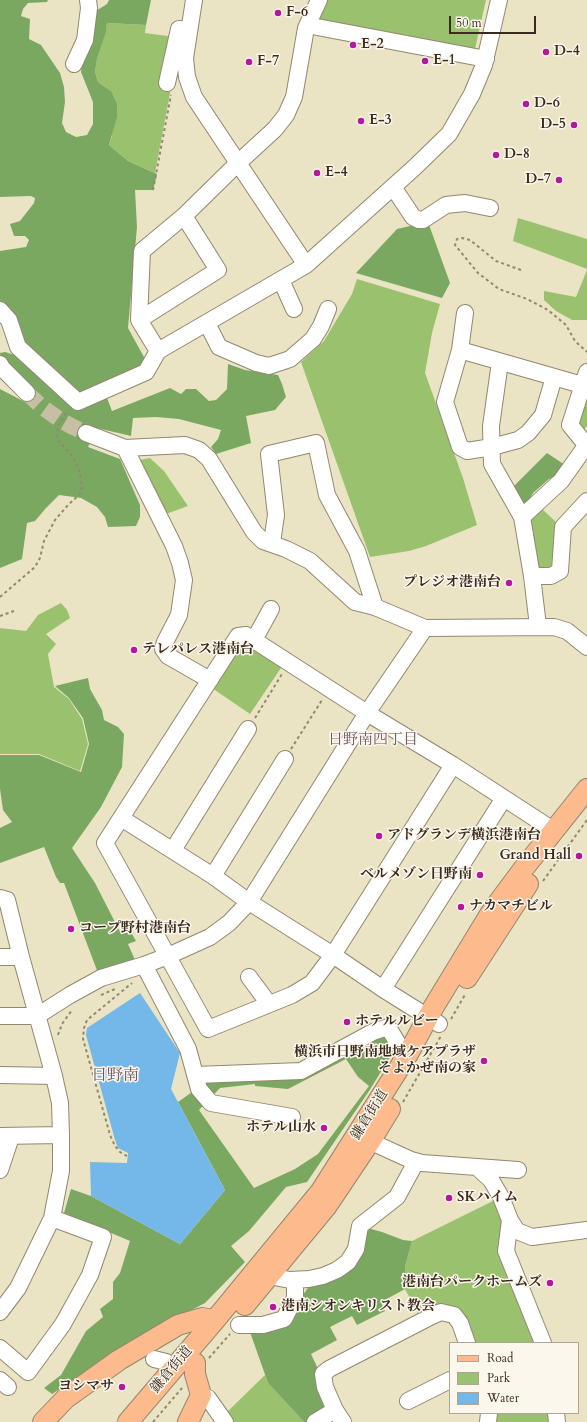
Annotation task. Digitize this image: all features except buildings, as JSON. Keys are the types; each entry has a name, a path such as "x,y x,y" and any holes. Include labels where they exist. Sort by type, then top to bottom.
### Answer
{"main road":[{"name":"鎌倉街道","path":"128,1422 215,1320 321,1191 365,1137 410,1077 434,1021 492,911 553,830 587,789"},
{"name":"鎌倉街道","path":"145,1422 326,1207 365,1137 408,1054 434,1021 532,878 587,809"},
{"path":"43,1422 66,1398 119,1360 178,1325 202,1318 215,1320"},
{"path":"188,1422 201,1395 195,1374 195,1363"}],"street":[{"path":"74,64 85,40 89,8 88,0"},
{"path":"194,0 185,58 187,77 194,97 306,265"},
{"path":"158,350 139,320 142,251 184,216 275,129 286,115 294,97 306,28 319,0"},
{"path":"0,310 9,320 18,347 78,402 146,372 158,350 306,265 392,188 449,134 472,94 486,59 499,0"},
{"path":"317,27 486,59"},
{"path":"167,84 179,29 189,31"},
{"path":"392,188 414,217 418,220 424,220 446,206 455,204 472,204 490,208"},
{"path":"139,320 218,270 184,216"},
{"path":"280,280 294,309"},
{"path":"207,323 219,347 256,363 269,366 290,359 313,339 328,309"},
{"path":"464,313 460,350 445,402 460,447 467,451 492,447 518,440 528,433 543,415 554,377"},
{"path":"460,350 554,377 585,379 570,426 587,446 561,481 522,517"},
{"path":"500,362 492,426 492,464 522,517 532,576 538,626"},
{"path":"1,368 27,393"},
{"path":"86,433 125,448 185,445 199,450 209,459 254,532 263,540 310,561 355,602 375,607 425,628 554,626 567,631 587,647"},
{"path":"272,543 276,515 269,454 316,444 328,495 357,551 375,607"},
{"path":"125,448 174,546 184,580 179,615 163,649 168,656 210,680"},
{"path":"532,576 551,576 560,571 563,527 587,501"},
{"path":"254,640 271,610"},
{"path":"0,1016 37,1016 70,995 101,978 147,971 168,956 210,937 230,923 249,902 367,713 425,628"},
{"path":"453,765 333,955 312,983 292,995 208,1029 105,843 238,636 246,635 367,713 453,765 553,830"},
{"path":"173,850 248,729"},
{"path":"213,876 285,759"},
{"path":"382,989 504,798"},
{"path":"121,818 173,850 249,902 333,955 382,989 434,1021"},
{"path":"0,898 7,900 54,1076 60,1103 61,1136 61,1171 52,1218 18,1288 0,1312"},
{"path":"0,957 21,957"},
{"path":"147,971 188,1049 199,1089 211,1102 292,1117"},
{"path":"249,977 269,1004"},
{"path":"196,1075 301,1071 372,1032 388,1027 400,1047 408,1054"},
{"path":"0,1075 54,1076"},
{"path":"0,1170 5,1136 61,1136"},
{"path":"365,1137 416,1162 518,1170"},
{"path":"269,1276 295,1280 309,1279 323,1276 337,1270 348,1262 356,1249 360,1226 397,1197 416,1162"},
{"path":"478,1168 491,1180 501,1197 510,1220 517,1230 532,1237 587,1230"},
{"path":"0,1348 28,1372 63,1324 90,1276 103,1237 52,1218"},
{"path":"510,1220 506,1251 543,1342"},
{"path":"239,1325 263,1325 284,1319 295,1298 295,1280"},
{"path":"315,1422 339,1416 325,1387 323,1374 329,1369 441,1312 454,1315 460,1323 467,1342"},
{"path":"154,1359 166,1362 174,1368"},
{"path":"408,1401 449,1380"},
{"path":"208,1398 225,1422"}],"path":[{"path":"153,190 172,89 190,85"},
{"path":"520,270 496,261 470,240 462,238 457,239 455,245 478,273 499,289 527,299 548,310 566,325 575,341 587,352"},
{"path":"0,597 35,567 40,558 44,541 55,520 80,494 82,487 79,469 72,456 58,440 57,434 58,426 67,411 78,402"},
{"path":"0,616 14,611"},
{"path":"248,729 289,663"},
{"path":"285,759 329,689"},
{"path":"126,1156 115,1146 110,1135 83,1039 84,1028 87,1020 147,971"},
{"path":"99,996 119,988"},
{"path":"57,1040 62,1024 74,1009"}],"green space":[{"path":"0,0 48,0 47,2 28,3 23,9 21,16 30,19 29,39 41,45 60,73 64,87 65,102 62,123 66,132 76,137 87,135 93,124 93,102 81,72 83,51 91,14 107,4 109,0 151,0 146,25 107,23 95,72 98,82 111,91 117,104 117,117 109,145 128,161 157,174 153,190 135,190 137,227 128,328 145,359 139,367 102,385 112,411 170,388 181,394 186,389 196,389 209,401 216,400 227,389 228,364 245,370 278,375 286,397 275,410 246,416 251,443 216,454 211,447 218,439 221,430 179,419 156,417 133,418 131,436 97,428 88,447 120,459 140,505 140,517 136,526 108,527 105,517 97,507 81,498 59,495 35,521 27,523 22,559 0,568 0,389 25,402 31,389 7,365 0,354 5,352 18,356 0,305 0,251 26,247 29,240 25,236 14,236 10,224 20,221 34,203 35,198 31,196 0,197"},
{"path":"323,0 486,0 475,49 314,20"},
{"path":"107,23 146,25 145,33 175,37 171,88 155,173 128,161 109,145 112,136 111,91 98,82 95,72"},
{"path":"518,218 587,239 587,269 513,241"},
{"path":"428,222 450,283 442,298 356,273 397,229"},
{"path":"587,270 587,320 572,320 556,311 544,300 544,291 576,297"},
{"path":"357,279 440,304 432,333 425,373 463,478 477,525 426,546 409,551 370,557 301,362 324,341 352,294"},
{"path":"587,384 587,426 582,432 576,425"},
{"path":"547,453 565,465 557,476 549,479 533,493 527,503 522,504 513,487"},
{"path":"150,458 164,471 188,506 166,514 139,460"},
{"path":"541,508 556,522 554,561 550,568 537,572 528,522"},
{"path":"61,603 67,610 70,618 46,634 56,644 48,654 54,687 69,699 82,719 88,744 80,771 39,754 0,754 0,628 26,631 38,615"},
{"path":"243,642 283,665 250,714 212,688"},
{"path":"88,678 90,689 102,710 104,720 118,727 124,734 122,767 101,807 72,848 95,883 119,930 129,929 136,941 128,944 135,960 98,973 64,883 60,883 56,877 44,847 0,863 0,828 12,822 3,810 0,789 0,755 39,755 81,772 89,744 83,718 69,698 55,686"},
{"path":"388,1033 395,1049 369,1091 307,1182 286,1187 249,1231 231,1246 245,1262 205,1303 143,1335 52,1394 44,1388 61,1375 86,1331 103,1317 100,1309 113,1299 113,1282 120,1273 130,1241 64,1213 71,1189 91,1196 180,1244 225,1190 178,1102 209,1080 298,1076","holes":["346,1059 358,1077 369,1086 318,1154 295,1169 254,1188 199,1110 220,1088 255,1084 255,1086 288,1089"]},
{"path":"501,1197 506,1251 543,1342 467,1342 454,1315 422,1321 405,1289 405,1267 412,1241"},
{"path":"360,1226 403,1240 412,1241 405,1267 405,1289 381,1302 385,1311 357,1325 352,1316 330,1327 337,1340 311,1354 335,1410 315,1422 304,1422 268,1383 250,1332 295,1306 310,1285 337,1270"},
{"path":"265,1375 268,1383 304,1422 225,1422 222,1417"},
{"path":"489,1414 556,1414 557,1422 488,1422"}],"water":[{"path":"140,993 180,1053 171,1089 225,1190 180,1244 91,1196 90,1162 127,1163 128,1153 118,1148 115,1140 86,1035 87,1028"}],"tunnel":[{"path":"27,393 42,407 59,419 86,433"}],"place":[{"name":"F-6","path":"278,13"},
{"name":"E-2","path":"353,45"},
{"name":"D-4","path":"546,52"},
{"name":"E-1","path":"425,61"},
{"name":"F-7","path":"249,62"},
{"name":"D-6","path":"526,104"},
{"name":"E-3","path":"361,121"},
{"name":"D-5","path":"574,125"},
{"name":"D-8","path":"496,155"},
{"name":"E-4","path":"317,173"},
{"name":"D-7","path":"559,180"},
{"name":"プレジオ港南台","path":"509,583"},
{"name":"テレパレス港南台","path":"134,650"},
{"name":"アドグランデ横浜港南台","path":"379,836"},
{"name":"Grand Hall","path":"579,856"},
{"name":"ベルメゾン日野南","path":"480,875"},
{"name":"ナカマチビル","path":"461,907"},
{"name":"コープ野村港南台","path":"71,929"},
{"name":"ホテルルビー","path":"347,1022"},
{"name":"横浜市日野南地域ケアプラザ そよかぜ南の家","path":"484,1061"},
{"name":"ホテル山水","path":"324,1128"},
{"name":"SKハイム","path":"449,1198"},
{"name":"港南台パークホームズ","path":"550,1283"},
{"name":"港南シオンキリスト教会","path":"273,1307"},
{"name":"ヨシマサ","path":"122,1387"}],"district":[{"name":"日野南四丁目","path":"373,741"},
{"name":"日野南","path":"115,1076"}]}
